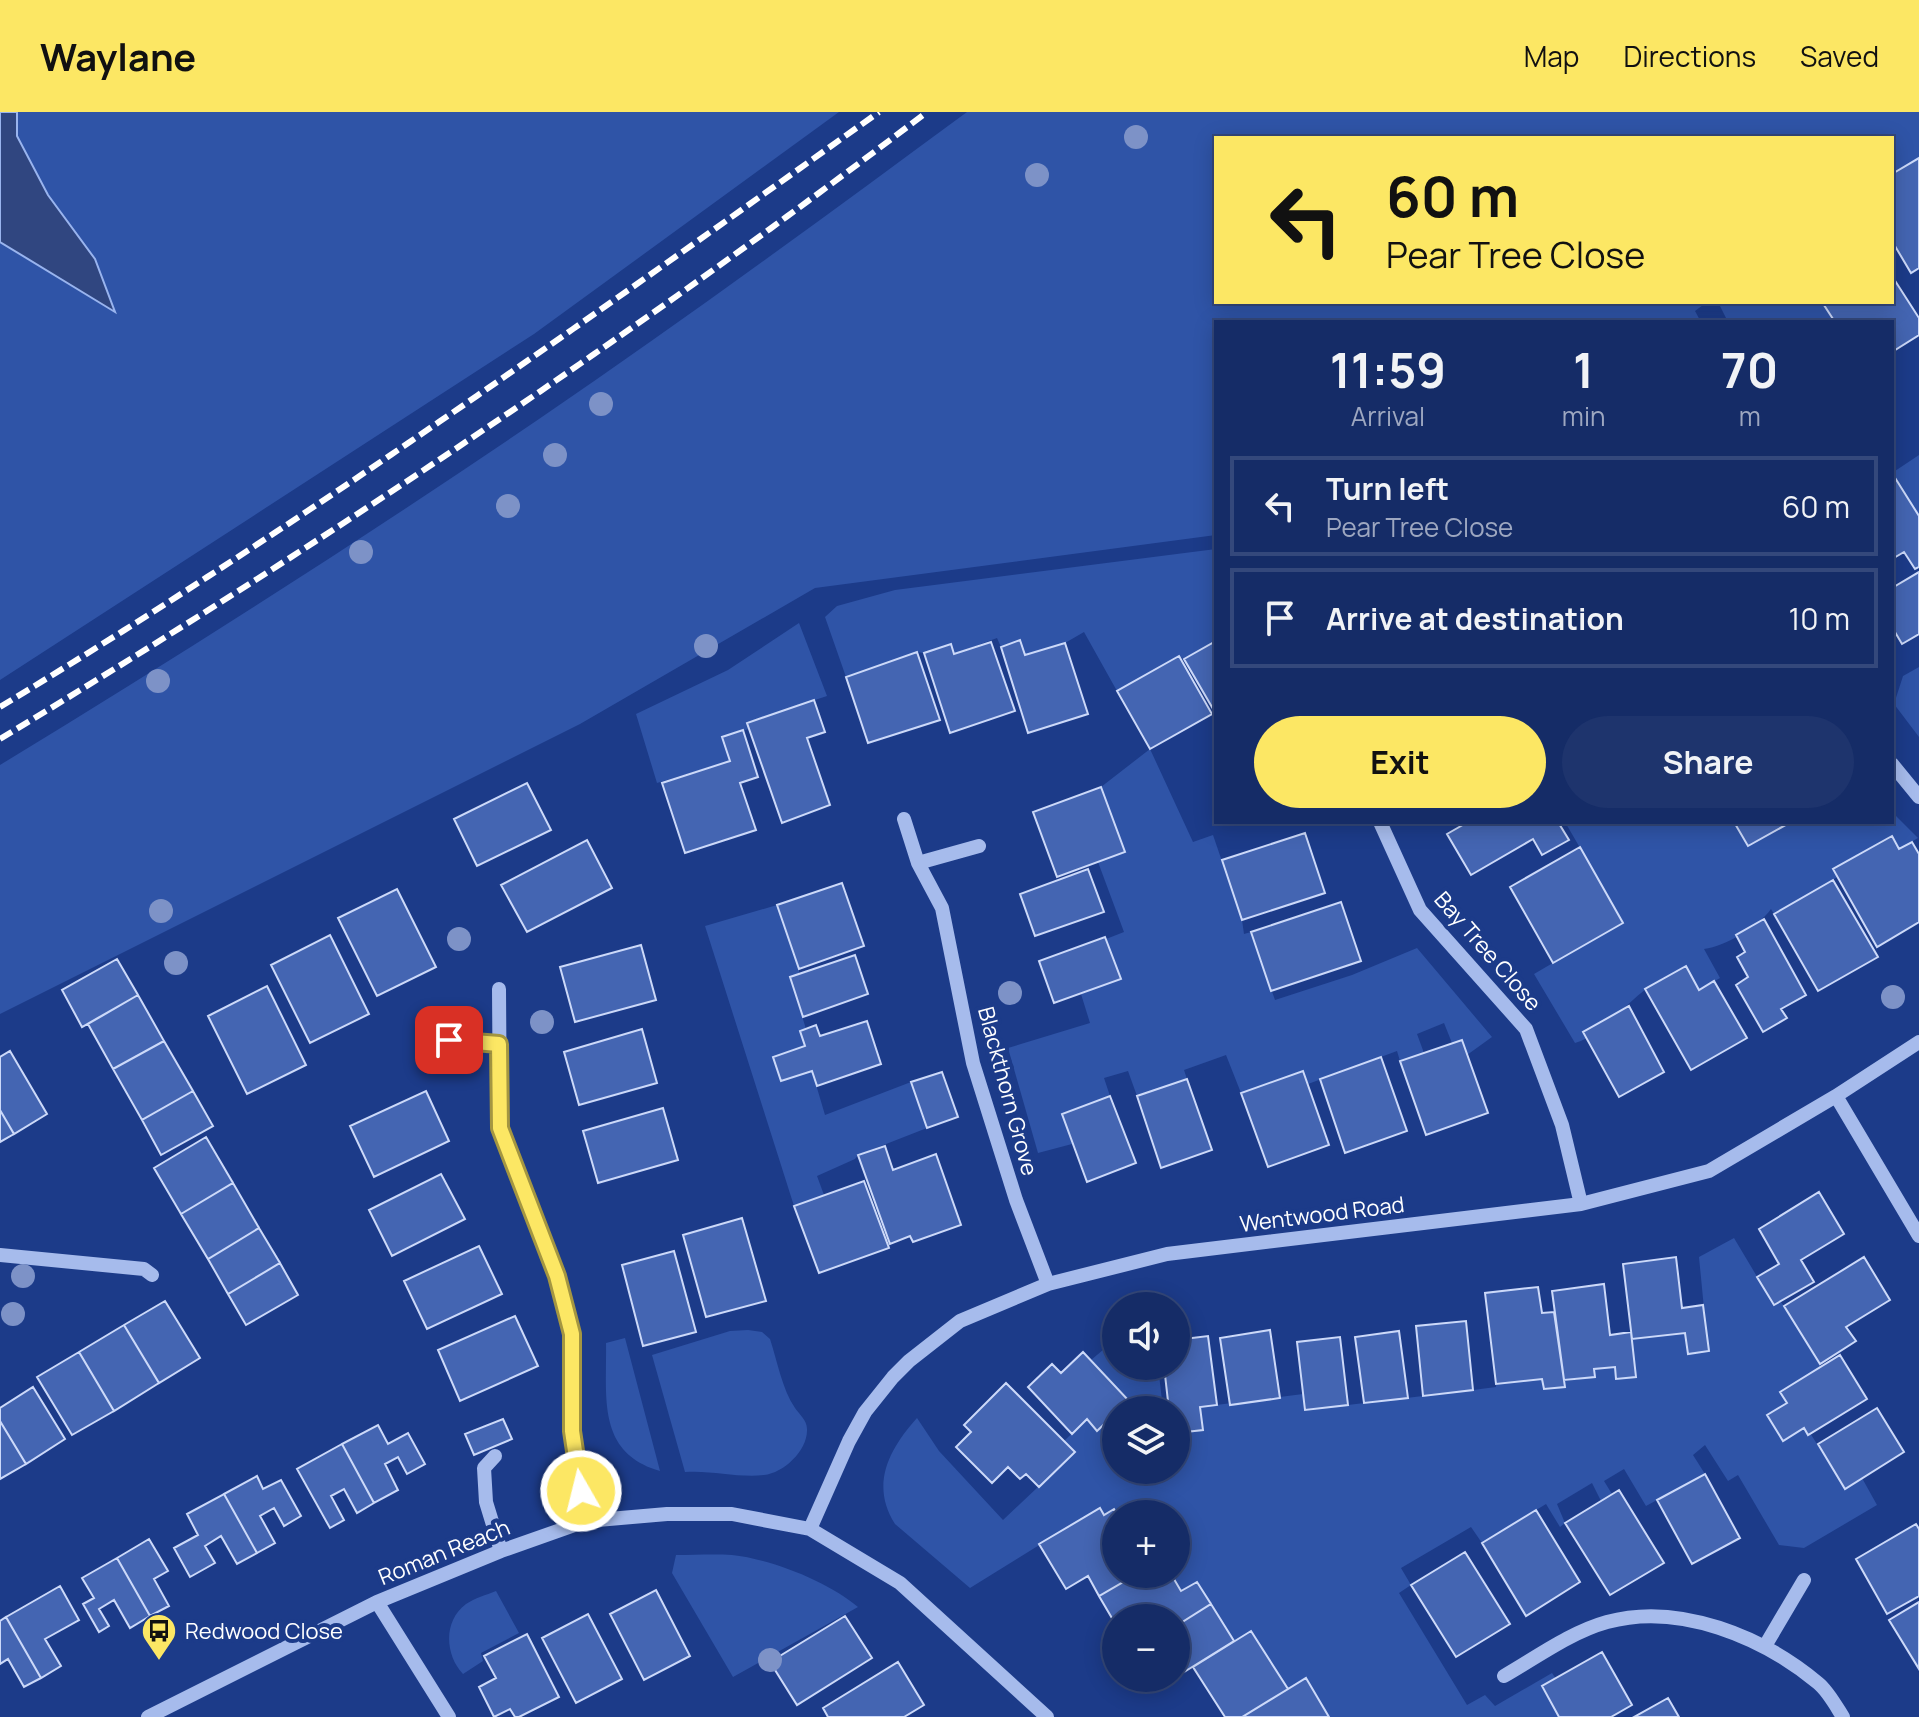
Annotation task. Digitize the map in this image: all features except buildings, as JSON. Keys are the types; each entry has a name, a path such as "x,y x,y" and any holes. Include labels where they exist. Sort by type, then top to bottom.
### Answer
{"street":[{"path":"1894,766 1919,797"},
{"name":"Blackthorn Grove","path":"904,819 918,863 942,908 973,1063 1016,1200 1048,1284"},
{"name":"Bay Tree Close","path":"1381,824 1420,910 1526,1029 1562,1125 1581,1204"},
{"path":"918,863 979,846"},
{"path":"499,989 500,1128 557,1276 572,1334 572,1431 586,1521"},
{"path":"430,1039 499,1044"},
{"name":"Wentwood Road","path":"810,1529 865,1412 893,1377 960,1321 1048,1284 1167,1254 1581,1204 1709,1171 1836,1096 1919,1042"},
{"path":"1836,1096 1919,1236"},
{"path":"0,1255 148,1272"},
{"path":"495,1456 484,1468 486,1502 501,1551"},
{"name":"Roman Reach","path":"148,1717 377,1602 501,1551 586,1521 667,1514 732,1514 810,1529 900,1583 1047,1717"},
{"path":"1765,1646 1804,1580"},
{"path":"377,1602 449,1717"},
{"path":"1504,1676 1590,1627 1636,1618 1699,1620 1765,1646 1820,1684 1843,1717"}],"shaded area":[{"path":"0,112 839,112 534,334 0,680"},
{"path":"0,112 17,112 17,136 48,195 95,259 115,312 0,242"},
{"path":"967,112 1919,112 1919,158 1894,173 1894,136 1214,136 1214,304 1704,304 1695,311 1700,320 1214,320 1214,535 815,588 580,724 0,1014 0,765 272,595 473,464 808,229"},
{"path":"1719,304 1823,304 1834,320 1727,320"},
{"path":"1919,455 1919,516 1894,476 1894,472"},
{"path":"1214,549 1214,642 1184,659 1179,656 1117,691 1084,632 1065,643 1025,655 1020,640 1001,647 997,638 954,654 951,644 924,653 917,652 846,677 825,617 837,606 895,590"},
{"path":"799,623 827,696 748,722 749,729 722,737 730,761 657,783 636,714 728,670"},
{"path":"1919,667 1919,737 1894,704 1903,676"},
{"path":"1150,749 1193,842 1213,835 1244,934 1251,932 1275,1000 1352,975 1417,948 1492,1037 1467,1055 1462,1040 1452,1043 1444,1023 1417,1034 1424,1053 1400,1061 1397,1051 1308,1084 1303,1072 1241,1093 1226,1055 1184,1070 1187,1079 1137,1096 1128,1071 1104,1078 1110,1096 1062,1114 1072,1144 1038,1153 1008,1048 1090,1023 1081,994 1120,979 1106,939 1124,932 1098,862 1125,852 1101,787"},
{"path":"1894,814 1918,838 1899,849 1892,836 1834,869 1837,877 1833,880 1774,914 1771,909 1750,929 1731,940 1704,949 1720,978 1699,990 1685,966 1650,986 1604,1027 1575,1043 1534,974 1623,922 1566,824 1735,824 1748,846 1787,824 1894,824"},
{"path":"777,905 799,969 799,973 790,977 806,1029 800,1031 805,1046 773,1057 781,1081 812,1071 825,1115 911,1082 927,1128 858,1155 817,1176 824,1195 794,1206 705,926"},
{"path":"1734,1238 1774,1305 1780,1301 1784,1306 1821,1367 1781,1391 1787,1403 1768,1415 1804,1428 1845,1488 1862,1478 1877,1505 1804,1548 1779,1545 1738,1475 1728,1481 1705,1445 1693,1455 1705,1474 1646,1506 1624,1469 1604,1481 1612,1494 1601,1501 1592,1483 1557,1504 1565,1523 1560,1527 1546,1504 1482,1543 1471,1527 1401,1568 1411,1585 1399,1593 1467,1705 1485,1695 1495,1706 1552,1673 1556,1679 1542,1687 1559,1717 1329,1717 1306,1679 1288,1689 1251,1631 1234,1641 1197,1582 1190,1586 1190,1500 1102,1500 1102,1512 1099,1508 970,1588 895,1524 888,1510 884,1495 886,1468 898,1442 917,1418 939,1451 1003,1520 1075,1452 1063,1442 1087,1419 1097,1430 1102,1426 1102,1484 1190,1484 1190,1431 1203,1429 1200,1407 1303,1394 1306,1410 1542,1379 1544,1389 1564,1387 1564,1381 1594,1377 1594,1369 1615,1367 1616,1379 1636,1377 1632,1339 1685,1333 1688,1354 1708,1350 1699,1257"},
{"path":"730,1331 762,1332 770,1339 790,1400 807,1426 804,1445 787,1465 764,1475 685,1472 652,1355"},
{"path":"625,1338 660,1471 639,1463 625,1451 615,1437 609,1420 606,1343"},
{"path":"1102,1351 1102,1372 1091,1360"},
{"path":"1110,1380 1160,1380 1161,1396 1124,1396"},
{"path":"676,1555 732,1555 764,1561 816,1581 858,1607 733,1677 672,1573"},
{"path":"496,1591 519,1633 481,1653 483,1661 463,1674 450,1648 453,1619 466,1604"}],"railway":[{"path":"0,707 225,566 445,418 879,112"},
{"path":"0,739 238,591 472,438 702,278 927,112"}],"place":[{"name":"Redwood Close","path":"159,1662"}],"route":[{"path":"449,1040 499,1044 500,1128 557,1276 572,1334 572,1431 581,1491"}]}
